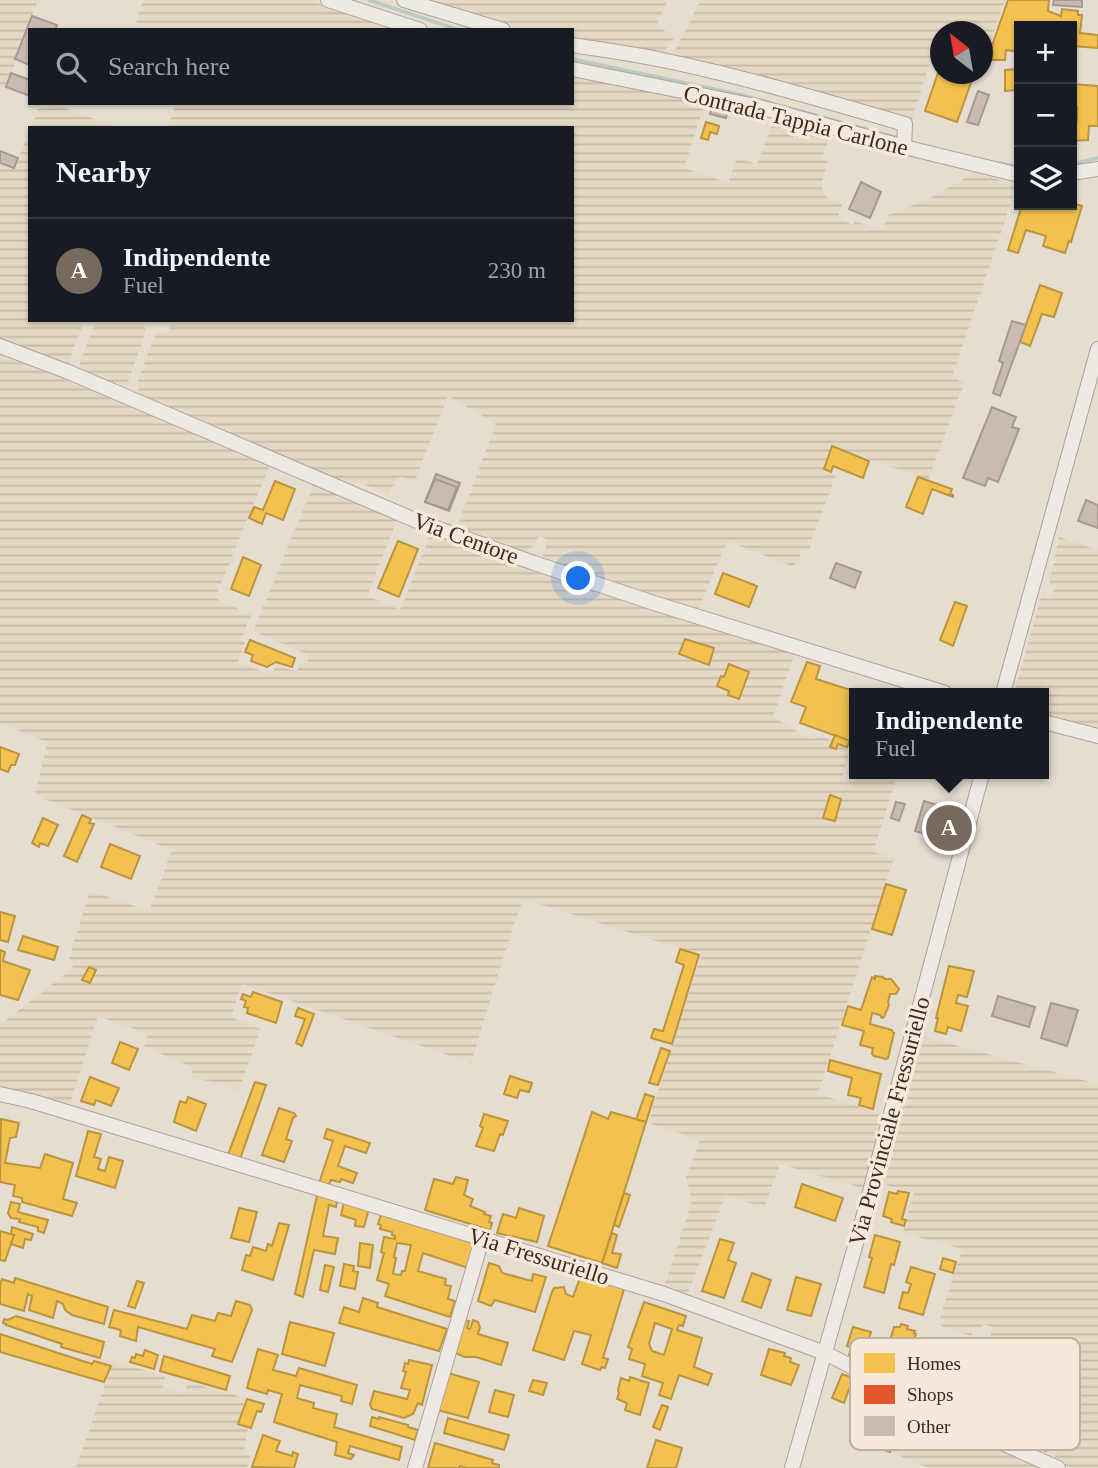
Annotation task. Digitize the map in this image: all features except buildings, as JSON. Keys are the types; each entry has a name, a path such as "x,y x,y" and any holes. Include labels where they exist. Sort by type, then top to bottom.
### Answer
{"street":[{"path":"328,0 414,28"},
{"path":"404,0 496,28"},
{"path":"574,45 666,60 796,92 905,124 904,147"},
{"name":"Contrada Tappia Carlone","path":"574,69 756,106 1014,174"},
{"path":"1077,172 1098,169"},
{"name":"Via Centore","path":"0,346 71,373 417,521 644,600 929,688"},
{"path":"1004,688 1095,373 1098,349"},
{"path":"1049,723 1098,736"},
{"name":"Via Provinciale Fressuriello","path":"792,1468 981,779"},
{"name":"Via Fressuriello","path":"1,1098 31,1101 664,1294 825,1353 850,1366"},
{"path":"415,1468 482,1239"},
{"name":"Via Fressuriello","path":"1018,1450 1058,1468"}],"shaded area":[{"path":"0,0 38,0 6,87 0,85"},
{"path":"143,0 309,0 399,28 147,28 136,23"},
{"path":"424,0 668,0 656,26 675,37 662,54 574,40 574,28 515,28"},
{"path":"701,0 1005,0 993,35 993,21 930,21 930,63 912,119 674,57 673,54"},
{"path":"574,74 706,100 684,168 728,183 737,158 757,164 775,117 831,134 822,157 828,162 821,184 826,197 842,204 838,218 853,225 855,221 882,230 888,215 924,201 974,173 1014,184 1014,194 952,377 964,383 928,480 832,446 824,469 836,475 809,550 803,548 797,563 792,566 727,541 698,610 579,570 582,562 573,559 569,568 542,558 548,540 539,536 528,553 456,529 496,424 448,396 415,480 400,477 388,494 355,481 352,488 139,395 138,380 157,330 168,333 171,322 574,322 574,126 168,126 175,105 574,105"},
{"path":"57,105 113,126 32,126 38,109"},
{"path":"28,135 28,322 83,322 69,362 65,365 0,338 0,163 15,168"},
{"path":"95,322 139,322 144,325 146,331 126,388 84,372 80,363"},
{"path":"0,354 270,465 215,598 251,615 241,640 245,643 238,662 272,675 276,666 297,671 300,662 307,663 309,655 253,631 314,484 397,520 367,596 400,610 431,533 795,653 773,717 808,738 822,737 831,740 829,746 836,750 839,746 849,749 842,779 896,779 873,852 894,858 818,1094 883,1114 865,1189 780,1164 764,1208 726,1195 687,1296 664,1287 692,1201 686,1177 700,1140 648,1123 701,955 523,899 471,1063 242,984 231,1017 261,1029 239,1089 192,1077 192,1067 144,1047 148,1034 98,1016 69,1107 0,1088 0,1025 73,968 69,958 90,891 149,911 172,850 35,795 47,742 0,723"},
{"path":"1059,537 1098,550 1098,733 1049,720 1049,688 1015,688 1041,597 1050,599 1055,588 1049,585"},
{"path":"925,1037 1098,1084 1098,1468 1070,1468 1054,1460 1057,1450 1080,1450 1080,1338 990,1338 993,1327 983,1324 981,1329 974,1327 971,1336 941,1326 942,1322 939,1321 962,1249 903,1233 914,1192 878,1183 920,1040"},
{"path":"113,1361 165,1376 163,1388 184,1394 188,1382 245,1398 238,1425 248,1428 244,1452 251,1455 247,1468 76,1468"},
{"path":"1008,1450 1046,1468 929,1468 890,1452"}],"waterway":[{"path":"369,0 453,28"},
{"path":"574,59 742,95 902,139"},
{"path":"1077,163 1098,158"},
{"path":"1001,163 1014,166"}],"place":[{"name":"Indipendente","path":"949,828"}]}
